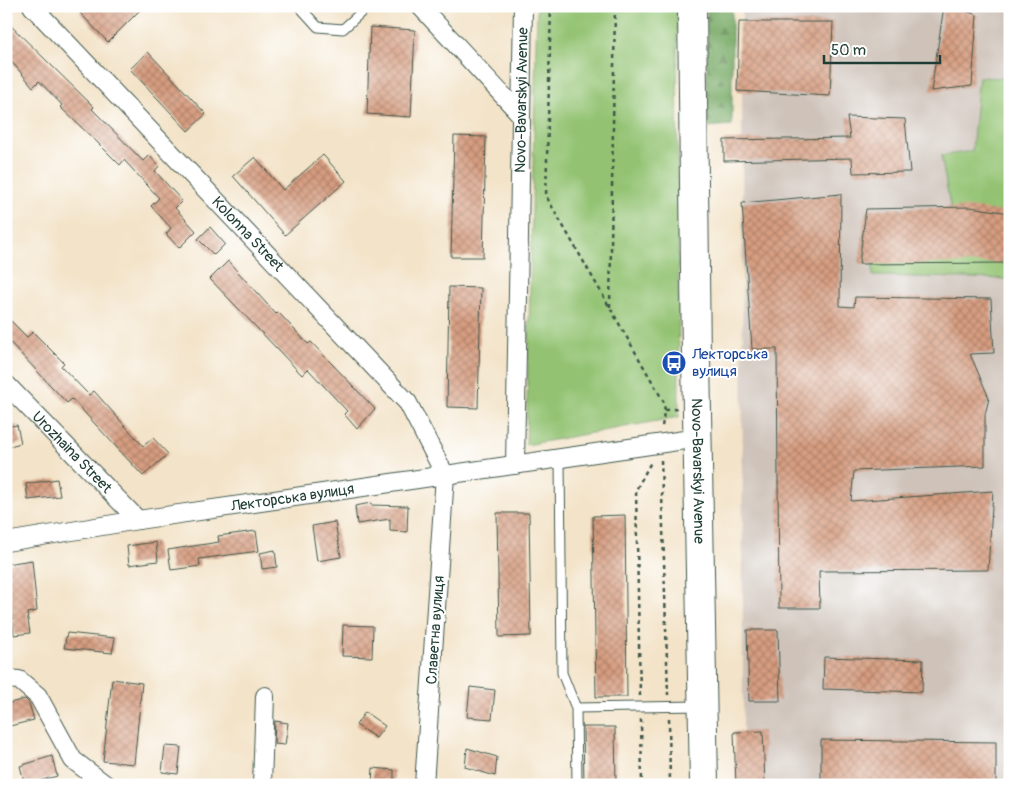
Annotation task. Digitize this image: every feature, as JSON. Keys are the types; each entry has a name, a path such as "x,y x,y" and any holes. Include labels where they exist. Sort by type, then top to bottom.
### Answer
{"main road":[{"name":"Novo-Bavarskyi Avenue","path":"692,6 704,785"}],"street":[{"name":"Kolonna Street","path":"32,6 408,403 445,475"},
{"path":"420,6 521,115"},
{"name":"Novo-Bavarskyi Avenue","path":"515,465 523,6"},
{"name":"Urozhaina Street","path":"6,384 138,520"},
{"name":"Лекторська вулиця","path":"6,542 138,520 698,438"},
{"name":"Славетна вулиця","path":"424,785 445,475"},
{"path":"6,679 19,680 38,696 73,760 106,785"},
{"path":"262,785 265,696"}],"lane":[{"path":"299,6 318,27 343,29 368,6"},
{"path":"560,458 562,673 576,708 577,785"},
{"path":"576,708 702,706"}],"path":[{"path":"551,6 546,196 665,404 660,443 670,785"},
{"path":"610,309 614,6"},
{"path":"665,410 681,409"},
{"path":"642,785 636,490 660,443"}],"shaded area":[{"path":"742,6 1010,6 1010,785 743,785"}],"green space":[{"path":"537,6 677,6 679,417 526,445"},
{"path":"707,6 732,6 732,125 707,127"},
{"path":"979,77 1003,78 1010,112 1010,217 952,216 941,156 972,151"},
{"path":"873,260 1010,263 1010,279 873,276"}],"building":[{"path":"87,6 144,6 108,42 80,13"},
{"path":"944,6 953,6 977,15 972,86 931,91"},
{"path":"6,21 94,107 92,109 143,161 149,155 159,166 155,171 182,201 175,208 196,231 179,248 166,234 171,228 151,206 159,198 124,160 120,165 60,107 62,105 39,81 33,87 6,55"},
{"path":"739,22 833,22 830,96 737,91"},
{"path":"370,27 415,30 411,117 367,114"},
{"path":"148,52 206,114 188,131 130,69"},
{"path":"847,117 905,119 910,172 853,173 852,158 724,161 724,140 850,138"},
{"path":"454,136 486,137 483,257 451,257"},
{"path":"323,155 346,181 285,235 233,176 255,157 283,190"},
{"path":"841,194 840,306 854,307 855,297 991,299 994,353 970,354 989,398 985,415 985,466 854,471 851,501 993,491 988,570 819,571 820,608 779,608 777,349 752,349 742,203"},
{"path":"970,207 1010,213 1010,263 859,264 866,209"},
{"path":"210,227 225,244 214,255 198,239"},
{"path":"228,261 276,314 278,312 308,344 311,342 375,409 357,429 344,414 347,411 308,369 302,375 210,279"},
{"path":"449,287 481,288 478,408 447,407"},
{"path":"6,316 27,337 33,332 64,363 61,366 89,395 94,391 143,446 153,438 168,454 143,476 72,399 67,403 6,338"},
{"path":"17,425 21,443 6,447 6,427"},
{"path":"57,479 60,496 28,500 26,484"},
{"path":"371,503 371,505 408,506 407,532 390,531 390,519 357,524 355,506"},
{"path":"497,513 529,513 531,636 499,637"},
{"path":"625,515 627,697 596,697 593,516"},
{"path":"335,522 341,557 317,561 312,526"},
{"path":"256,531 259,551 199,559 200,566 171,570 168,550 219,542 218,536"},
{"path":"156,542 158,561 129,565 127,546"},
{"path":"275,550 277,567 262,569 260,553"},
{"path":"32,560 37,611 27,613 30,633 14,635 6,564"},
{"path":"343,625 373,626 372,657 342,656"},
{"path":"747,630 778,630 780,701 749,701"},
{"path":"67,633 115,638 112,653 64,648"},
{"path":"824,657 923,660 922,692 823,689"},
{"path":"112,679 142,683 134,764 103,761"},
{"path":"470,687 495,690 492,719 467,717"},
{"path":"25,699 29,703 34,720 6,727 6,704"},
{"path":"365,712 385,726 376,738 356,725"},
{"path":"275,721 288,723 285,745 274,744"},
{"path":"583,727 615,727 616,785 584,785"},
{"path":"763,731 765,785 736,785 734,732"},
{"path":"821,740 996,742 996,785 821,785"},
{"path":"165,746 181,747 178,774 162,772"},
{"path":"467,748 497,757 495,776 465,767"},
{"path":"52,756 57,776 25,785 20,766"},
{"path":"373,768 394,770 394,785 372,785"}],"place":[{"name":"Лекторська вулиця","path":"674,363"}]}
